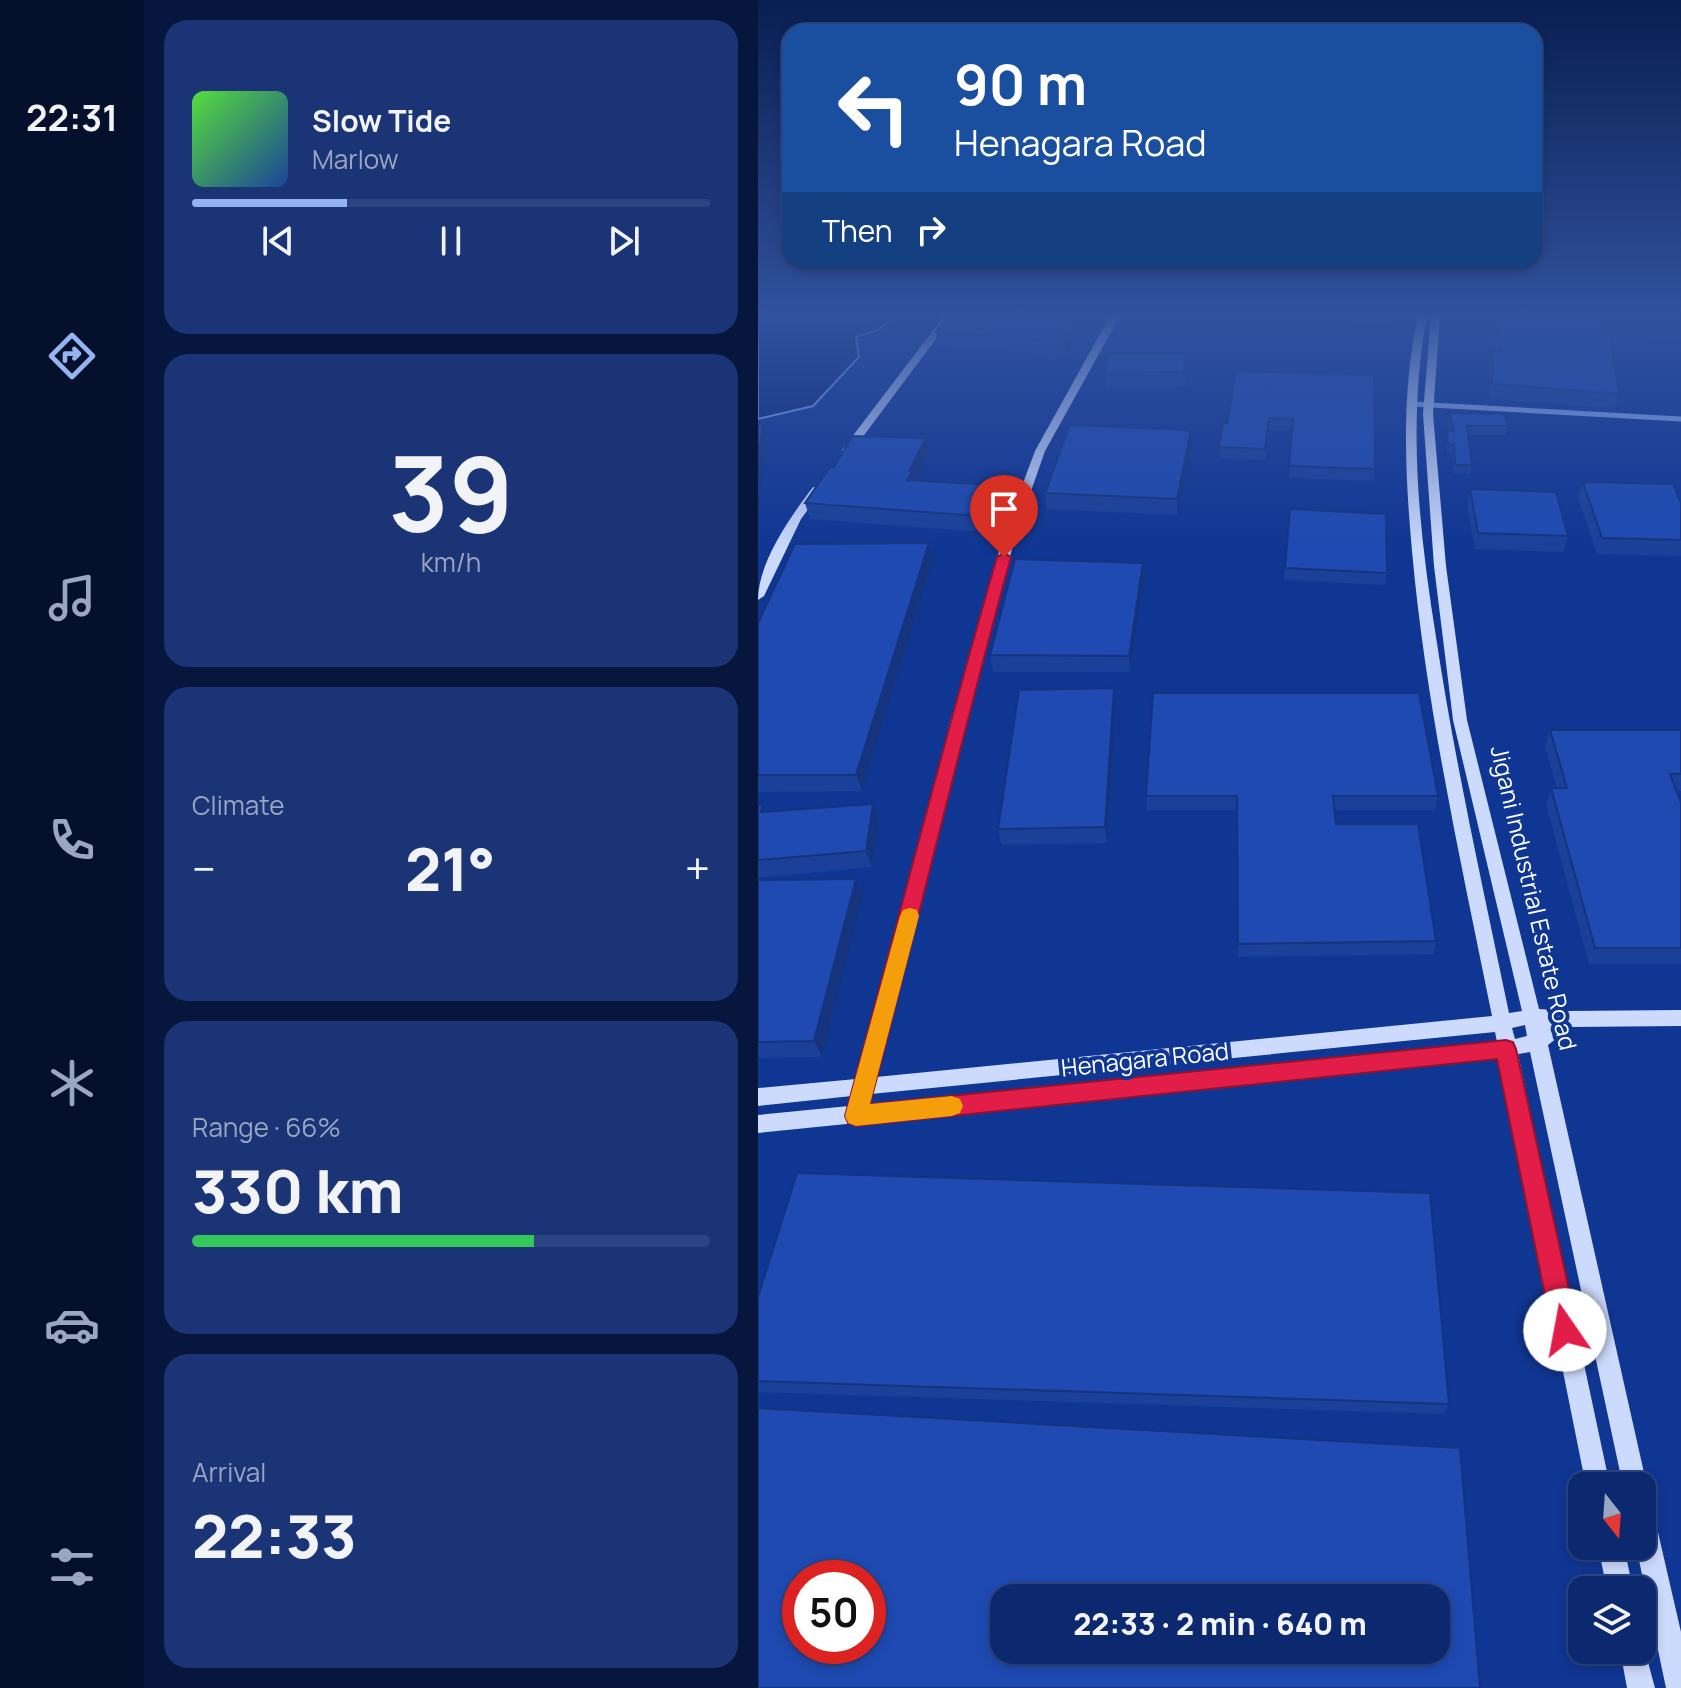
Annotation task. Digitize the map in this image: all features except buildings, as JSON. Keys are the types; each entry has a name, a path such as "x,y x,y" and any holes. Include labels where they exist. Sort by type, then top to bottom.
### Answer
{"street":[{"path":"839,460 888,395"},
{"path":"856,1116 941,796 956,726 1011,531 1040,451 1071,395"},
{"name":"Jigani Industrial Estate Road","path":"1420,395 1460,720 1532,1016 1632,1472"},
{"name":"Jigani Industrial Estate Road","path":"1423,395 1410,454 1424,614 1441,718 1506,1049 1595,1472"},
{"path":"1421,405 1681,419"},
{"path":"758,596 795,519 822,483"},
{"name":"Henagara Road","path":"758,1097 1502,1023 1532,1016 1567,1019 1681,1018"},
{"path":"1537,1042 1567,1019"},
{"name":"Henagara Road","path":"758,1124 1506,1049 1537,1042"},
{"path":"1652,1560 1680,1688"},
{"path":"1636,1664 1641,1688"}],"shaded area":[{"path":"758,395 824,395 813,406 758,419"}],"slow traffic":[{"path":"910,916 856,1116 952,1106"}],"route":[{"path":"1004,557 956,726 941,796 856,1116 1506,1049 1565,1330"}]}
